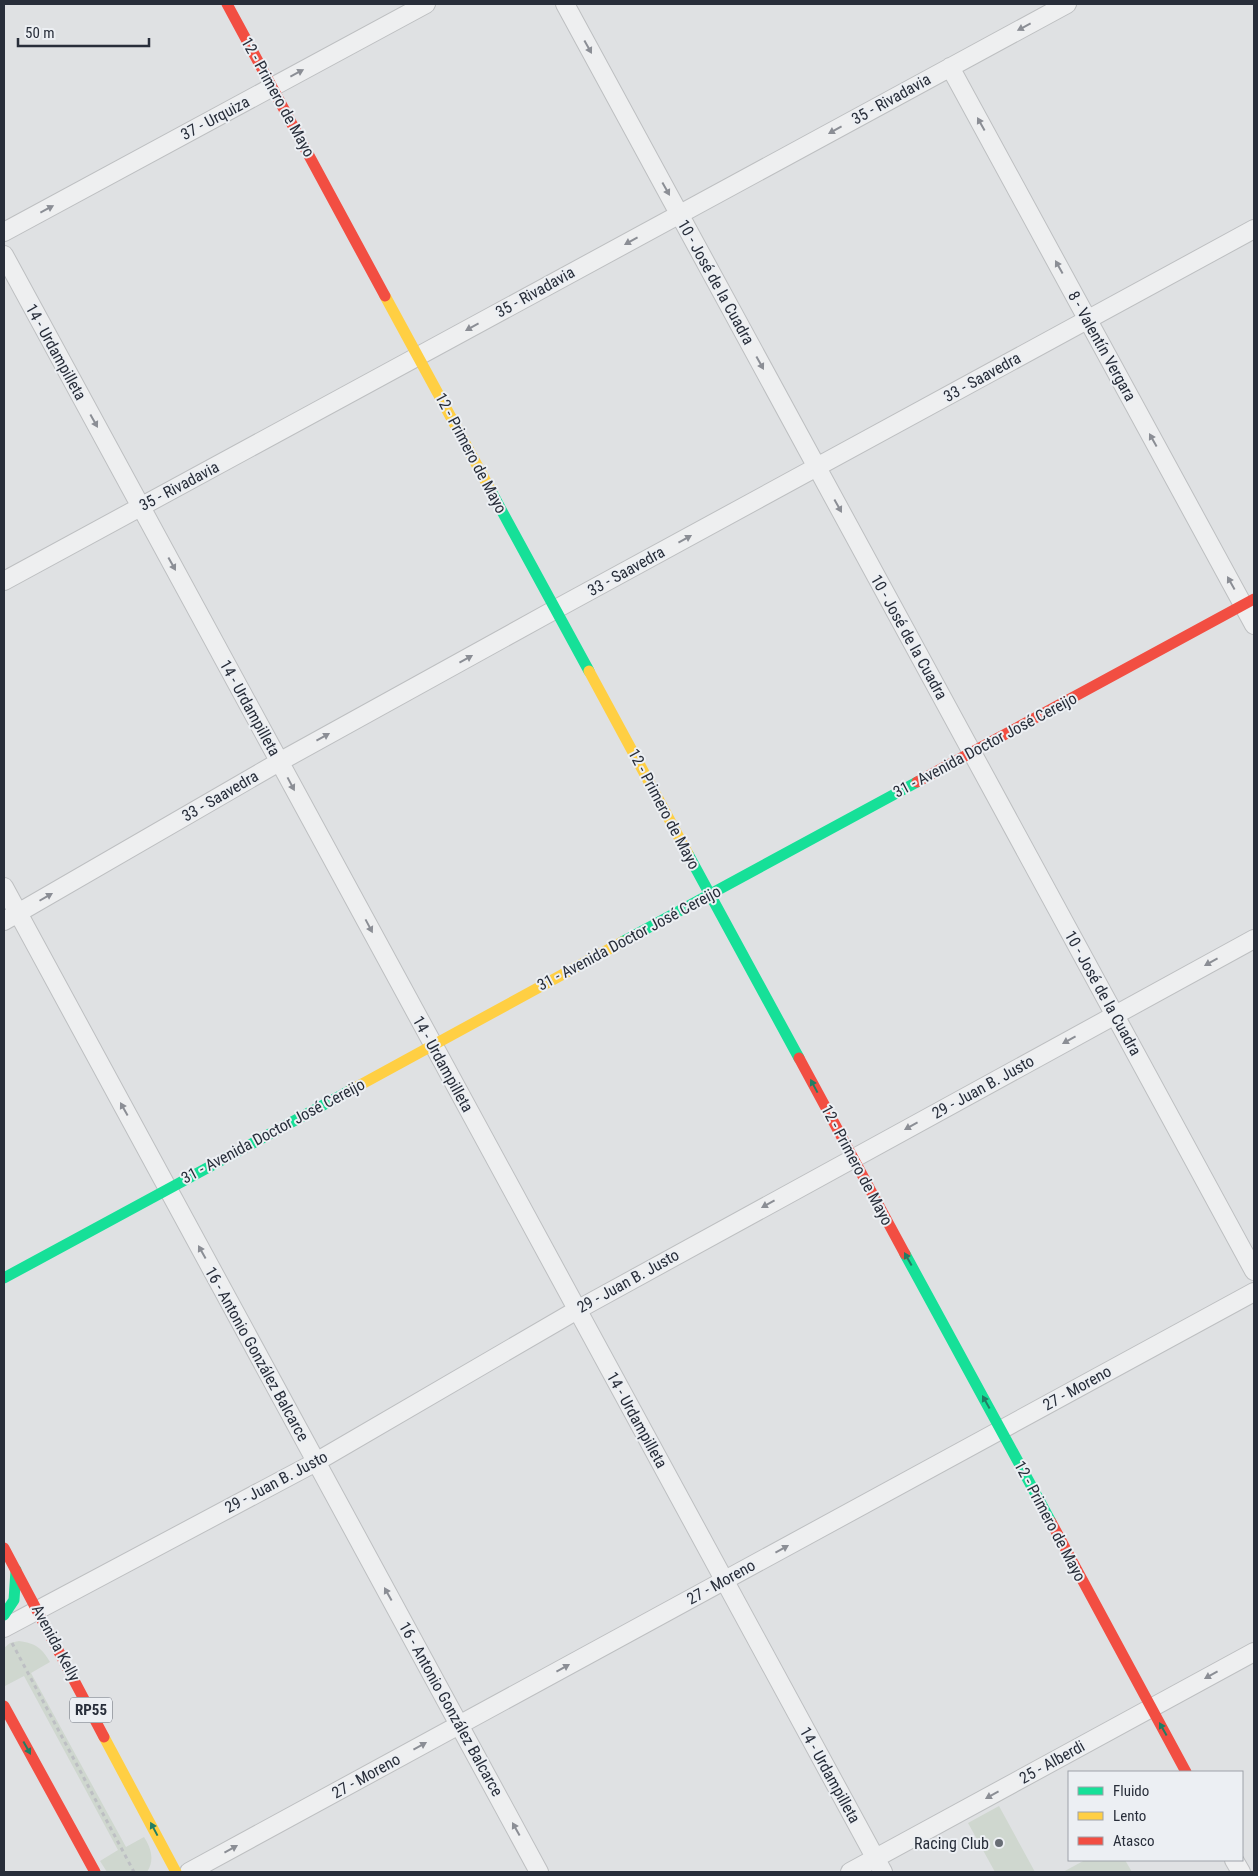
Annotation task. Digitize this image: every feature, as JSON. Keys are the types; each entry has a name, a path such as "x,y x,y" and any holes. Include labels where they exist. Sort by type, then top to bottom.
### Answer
{"street":[{"name":"12 - Primero de Mayo","path":"227,4 1185,1771"},
{"name":"37 - Urquiza","path":"4,232 426,4"},
{"name":"10 - José de la Cuadra","path":"565,4 1254,1271"},
{"name":"35 - Rivadavia","path":"4,581 1066,4"},
{"name":"8 - Valentín Vergara","path":"950,67 1088,320 1249,602 1254,626"},
{"name":"33 - Saavedra","path":"11,918 279,762 1254,229"},
{"name":"14 - Urdampilleta","path":"4,256 879,1865"},
{"name":"31 - Avenida Doctor José Cereijo","path":"4,1278 1249,602"},
{"name":"16 - Antonio González Balcarce","path":"4,887 11,918 167,1188 539,1872"},
{"name":"29 - Juan B. Justo","path":"4,1628 316,1462 577,1310 853,1157 1254,939"},
{"name":"27 - Moreno","path":"189,1872 1254,1292"},
{"name":"Avenida Kelly","path":"4,1548 176,1872"},
{"path":"4,1616 12,1608 16,1591 16,1570"},
{"name":"25 - Alberdi","path":"850,1872 879,1865 1152,1708 1254,1652"},
{"path":"4,1706 96,1872"},
{"path":"1235,1861 1241,1872"}],"path":[{"path":"4,1628 134,1872"}],"shaded area":[{"path":"19,1641 38,1647 50,1662 31,1673 126,1847 144,1837 150,1850 151,1859 147,1872 107,1872 100,1861 118,1850 24,1676 5,1686 4,1684 4,1648 10,1643"},
{"name":"Racing Club","path":"999,1806 1035,1872 995,1872 968,1823"},
{"path":"1083,1861 1126,1861 1132,1872 1063,1872"}],"traffic: fast":[{"path":"491,491 589,671"},
{"path":"622,942 917,782"},
{"path":"688,854 799,1058"},
{"path":"4,1278 351,1090"},
{"path":"905,1254 1051,1522"},
{"path":"4,1615 14,1600 16,1570"}],"traffic: slow":[{"path":"385,296 491,491"},
{"path":"589,671 688,854"},
{"path":"351,1090 622,942"},
{"path":"104,1737 176,1872"}],"traffic: jam":[{"path":"227,4 385,296"},
{"path":"917,782 1254,599"},
{"path":"799,1058 905,1254"},
{"path":"1051,1522 1185,1771"},
{"path":"4,1548 104,1737"},
{"path":"4,1706 95,1872"}],"place":[{"name":"Racing Club","path":"999,1843"}]}
